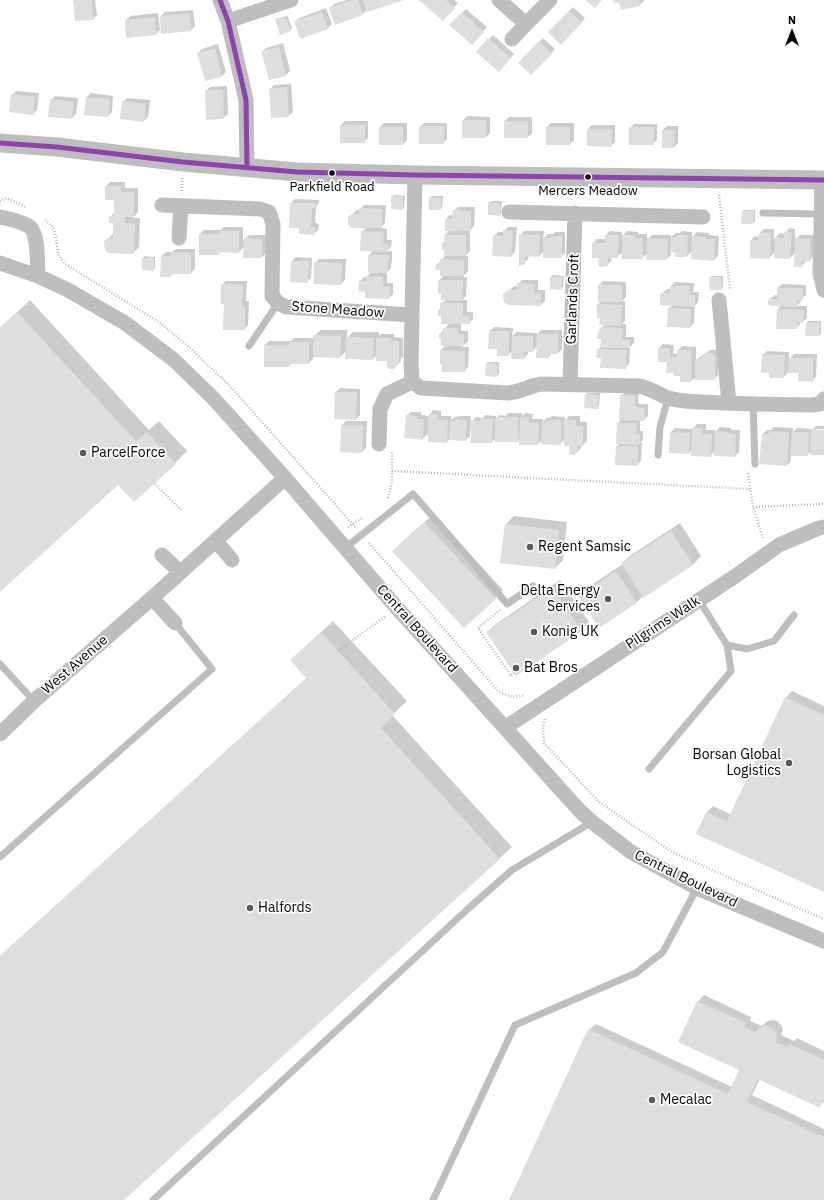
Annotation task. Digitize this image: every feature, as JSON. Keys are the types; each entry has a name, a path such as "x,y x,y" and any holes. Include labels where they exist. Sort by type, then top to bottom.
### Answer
{"street":[{"path":"220,0 228,21 246,100 247,168"},
{"path":"228,21 291,0"},
{"path":"499,0 526,24"},
{"path":"512,39 550,0"},
{"path":"0,143 57,147 183,162 297,172 415,175 823,180 820,273 824,290"},
{"path":"412,382 411,363 415,175"},
{"name":"Stone Meadow","path":"162,205 260,209 269,212 274,224 272,296 278,303 286,307 412,315"},
{"path":"179,238 181,206"},
{"path":"509,212 703,217"},
{"name":"Garlands Croft","path":"570,384 575,213"},
{"path":"0,216 22,222 31,228 36,239 38,276"},
{"name":"Central Boulevard","path":"0,263 38,276 68,290 125,323 174,360 214,399 398,608 506,726 579,810 592,822 631,852 697,888 824,942"},
{"path":"719,300 729,403"},
{"path":"412,382 421,388 508,393 541,384 639,386 648,388 668,398 677,400 752,404 812,405 820,404 824,399"},
{"path":"386,447 380,409 387,394 412,382"},
{"name":"West Avenue","path":"0,734 34,701 152,598 285,478"},
{"name":"Pilgrims Walk","path":"506,726 699,600 779,545 824,527"},
{"path":"216,541 232,560"},
{"path":"162,555 180,572"},
{"path":"152,598 174,623"}],"lane":[{"path":"763,213 821,214"},
{"path":"249,346 278,303"},
{"path":"658,455 660,427 668,398"},
{"path":"752,404 755,464"},
{"path":"345,548 414,494 507,604 533,586"},
{"path":"649,769 731,670 727,645 699,600"},
{"path":"727,645 747,649 774,641 794,615"},
{"path":"0,858 212,669 174,623"},
{"path":"0,664 34,701"},
{"path":"153,1200 464,912 512,870 592,822"},
{"path":"433,1200 515,1025 636,973 663,952 697,888"}],"path":[{"path":"181,206 183,162"},
{"path":"0,200 7,198 29,208"},
{"path":"44,218 53,227 58,254 65,264 159,322 189,347 231,387 499,692 512,697 531,693"},
{"path":"384,502 389,497 392,481 392,471 386,447"},
{"path":"392,471 750,489"},
{"path":"155,484 181,510"},
{"path":"754,507 824,504"},
{"path":"334,536 368,515"},
{"path":"507,604 478,628 511,676 514,673"},
{"path":"338,652 398,608"},
{"path":"552,696 558,705 546,715 543,726 544,743 599,802 672,852 824,919"}],"building":[{"path":"73,0 92,0 93,20 75,21"},
{"path":"352,0 358,0 363,15 335,25 329,8"},
{"path":"363,0 404,0 367,12"},
{"path":"419,0 446,0 455,8 443,21"},
{"path":"585,0 602,0 595,8"},
{"path":"613,0 639,0 640,6 621,10 619,2 614,3"},
{"path":"569,11 582,23 561,45 548,32"},
{"path":"322,12 328,29 300,39 294,21"},
{"path":"462,12 484,32 472,45 449,25"},
{"path":"190,13 191,31 161,34 160,16"},
{"path":"285,16 291,31 280,35 275,19"},
{"path":"155,17 156,35 126,38 125,20"},
{"path":"488,38 511,58 499,72 476,52"},
{"path":"539,41 552,54 531,75 518,63"},
{"path":"279,47 286,76 269,80 261,51"},
{"path":"215,48 222,77 205,81 197,53"},
{"path":"287,87 289,117 271,118 269,89"},
{"path":"205,90 223,90 224,119 206,120"},
{"path":"11,94 35,97 33,115 9,112"},
{"path":"86,97 110,99 108,117 84,115"},
{"path":"50,99 74,102 72,119 48,117"},
{"path":"122,101 146,104 144,122 120,119"},
{"path":"462,120 486,120 486,138 462,138"},
{"path":"504,121 528,121 528,138 504,138"},
{"path":"340,125 365,125 365,143 340,143"},
{"path":"419,126 444,126 444,144 419,144"},
{"path":"379,127 403,127 403,145 379,145"},
{"path":"546,127 570,127 570,145 546,145"},
{"path":"629,127 654,127 654,145 629,145"},
{"path":"587,129 612,129 612,147 587,146"},
{"path":"662,130 675,130 674,148 662,148"},
{"path":"105,186 121,186 121,192 134,192 134,217 125,217 125,223 135,224 134,254 108,253 105,250 104,241 107,238 113,239 113,223 109,223 109,216 114,216 114,200 105,200"},
{"path":"391,196 403,197 403,210 391,209"},
{"path":"429,197 441,198 441,210 429,210"},
{"path":"488,202 500,203 500,216 488,215"},
{"path":"290,203 316,203 315,208 312,208 311,227 315,227 315,235 299,234 299,228 289,228"},
{"path":"359,208 382,209 382,228 352,228 348,225 348,217 352,214 359,214"},
{"path":"453,210 471,211 471,231 445,231 445,219 452,219"},
{"path":"742,211 754,211 753,224 741,224"},
{"path":"503,230 513,231 511,257 492,256 493,235 503,236"},
{"path":"219,231 239,231 239,253 219,252 219,255 199,255 199,234 219,234"},
{"path":"361,231 384,232 383,243 388,244 388,252 360,251"},
{"path":"784,232 792,232 790,259 774,258 775,237 784,238"},
{"path":"759,233 771,233 770,259 750,258 750,240 758,240"},
{"path":"519,234 540,235 539,257 525,256 525,264 519,266"},
{"path":"444,235 466,235 466,256 444,256 442,243 444,243"},
{"path":"605,235 619,235 618,258 608,258 608,266 600,267 598,265 599,258 592,258 592,243 605,243"},
{"path":"622,235 635,235 635,238 643,238 643,259 622,259"},
{"path":"677,235 688,235 687,257 675,257 675,253 670,252 671,237 677,237"},
{"path":"550,236 562,236 562,258 543,258 543,238 550,238"},
{"path":"692,236 706,237 705,239 715,239 714,261 691,259"},
{"path":"244,238 262,239 262,258 243,258"},
{"path":"647,238 668,239 667,260 646,260"},
{"path":"795,238 810,239 810,262 802,261 802,267 794,267"},
{"path":"171,252 191,253 191,274 170,274 170,277 160,277 161,256 171,256"},
{"path":"368,255 389,255 387,273 368,273"},
{"path":"142,258 154,258 154,271 142,270"},
{"path":"440,259 464,260 464,276 440,276 440,270 435,270 436,264 440,264"},
{"path":"291,261 309,261 308,283 290,282"},
{"path":"314,262 342,263 341,285 314,284"},
{"path":"366,276 383,277 383,286 390,287 389,299 365,298 365,292 358,291 359,281 366,281"},
{"path":"550,277 562,277 562,290 550,289"},
{"path":"709,277 721,277 722,290 710,290"},
{"path":"438,280 463,280 462,301 441,300 441,294 438,294"},
{"path":"517,283 534,284 534,293 541,294 541,306 508,305 504,302 503,294 509,290 517,290"},
{"path":"221,284 243,285 242,305 245,305 245,330 223,330 224,304 221,304"},
{"path":"598,285 622,285 622,302 598,302"},
{"path":"670,286 690,286 690,295 695,295 695,307 660,305 660,294 670,293"},
{"path":"777,288 803,288 803,300 797,300 797,307 771,306 768,304 768,300 777,299"},
{"path":"440,303 463,303 463,316 470,316 470,324 441,324 441,316 438,316"},
{"path":"597,304 622,305 621,326 599,325 600,318 597,318"},
{"path":"668,308 691,309 690,328 667,327"},
{"path":"777,309 804,310 803,323 797,322 797,329 776,329"},
{"name":"ParcelForce","path":"17,312 136,441 147,432 176,464 134,502 118,485 0,592 0,327"},
{"path":"806,322 820,323 819,336 805,336"},
{"path":"600,327 623,328 622,340 630,340 630,348 600,348 601,339 597,339"},
{"path":"443,328 458,328 458,334 464,334 464,346 441,346 439,334 443,334"},
{"path":"489,331 509,331 509,356 497,356 497,349 488,349"},
{"path":"537,334 558,334 558,354 549,354 549,358 536,358"},
{"path":"313,335 341,336 340,358 313,357"},
{"path":"512,336 533,336 533,352 524,352 524,359 511,359"},
{"path":"346,337 374,338 373,360 345,359"},
{"path":"376,338 391,338 391,341 399,341 399,362 397,362 397,366 394,369 389,369 387,367 387,361 376,361"},
{"path":"289,342 309,342 309,364 289,364 289,367 264,367 264,345 289,345"},
{"path":"658,348 670,348 670,357 677,357 677,350 692,350 691,382 680,382 680,376 673,376 674,373 666,373 667,362 658,362"},
{"path":"597,349 627,350 626,369 600,368 601,358 596,358"},
{"path":"440,350 465,351 465,372 442,372 442,364 440,364"},
{"path":"705,353 712,353 715,356 715,380 695,380 695,359 702,359 702,356"},
{"path":"762,354 785,355 784,378 769,378 769,373 761,373"},
{"path":"789,358 813,358 813,382 798,381 798,373 788,373"},
{"path":"486,363 498,364 497,377 485,376"},
{"path":"335,392 357,392 356,420 334,419"},
{"path":"585,394 598,395 598,409 584,408"},
{"path":"620,395 635,396 635,407 645,408 644,421 619,420"},
{"path":"428,414 438,414 437,420 448,420 447,443 428,442"},
{"path":"406,415 417,416 417,419 424,419 423,440 404,438"},
{"path":"503,417 518,417 518,442 495,442 495,419 503,419"},
{"path":"520,417 529,417 529,423 539,423 538,445 519,445"},
{"path":"455,419 467,420 466,441 449,440 450,421 455,421"},
{"path":"480,419 493,419 492,443 471,443 471,421 480,421"},
{"path":"547,420 561,420 561,445 541,444 542,422 547,422"},
{"path":"564,420 576,420 576,426 583,426 583,446 577,446 577,453 574,455 569,453 569,446 564,446"},
{"path":"617,423 637,423 636,434 640,434 640,445 616,444"},
{"path":"341,425 363,425 362,453 340,452"},
{"path":"692,428 702,428 702,434 712,434 711,457 691,456"},
{"path":"811,429 824,430 824,455 810,455"},
{"path":"715,431 736,434 735,457 714,456"},
{"path":"769,431 789,432 787,466 759,464 762,434 769,434"},
{"path":"670,432 690,433 689,454 669,453"},
{"path":"792,432 809,432 808,456 790,456"},
{"path":"616,446 638,446 638,466 615,465"},
{"path":"424,522 496,599 464,628 392,551"},
{"name":"Regent Samsic","path":"505,524 559,530 555,569 500,563"},
{"path":"671,531 693,565 643,598 621,563"},
{"name":"Delta Energy Services","path":"616,571 637,603 599,628 578,596"},
{"name":"Konig UK","path":"552,588 582,631 516,676 486,632"},
{"name":"Halfords","path":"321,632 395,714 381,728 500,859 124,1200 0,1200 0,956 306,678 290,660"},
{"name":"Borsan Global Logistics","path":"785,697 824,715 824,892 696,834 706,812 727,821"},
{"name":"Mecalac","path":"697,1001 746,1023 744,1027 755,1032 759,1028 766,1026 770,1027 777,1035 776,1042 788,1047 790,1044 824,1060 824,1098 820,1108 758,1079 747,1102 824,1137 824,1200 509,1200 588,1029 728,1094 739,1070 678,1042"}],"transit line":[{"path":"220,0 228,21 246,100 247,168"},
{"path":"0,143 57,147 183,162 297,172 415,175 824,180"}],"place":[{"name":"Parkfield Road","path":"332,173"},
{"name":"Mercers Meadow","path":"588,177"},
{"name":"ParcelForce","path":"83,453"},
{"name":"Regent Samsic","path":"530,547"},
{"name":"Delta Energy Services","path":"608,599"},
{"name":"Konig UK","path":"534,632"},
{"name":"Bat Bros","path":"516,668"},
{"name":"Borsan Global Logistics","path":"789,763"},
{"name":"Halfords","path":"250,908"},
{"name":"Mecalac","path":"652,1100"}]}
